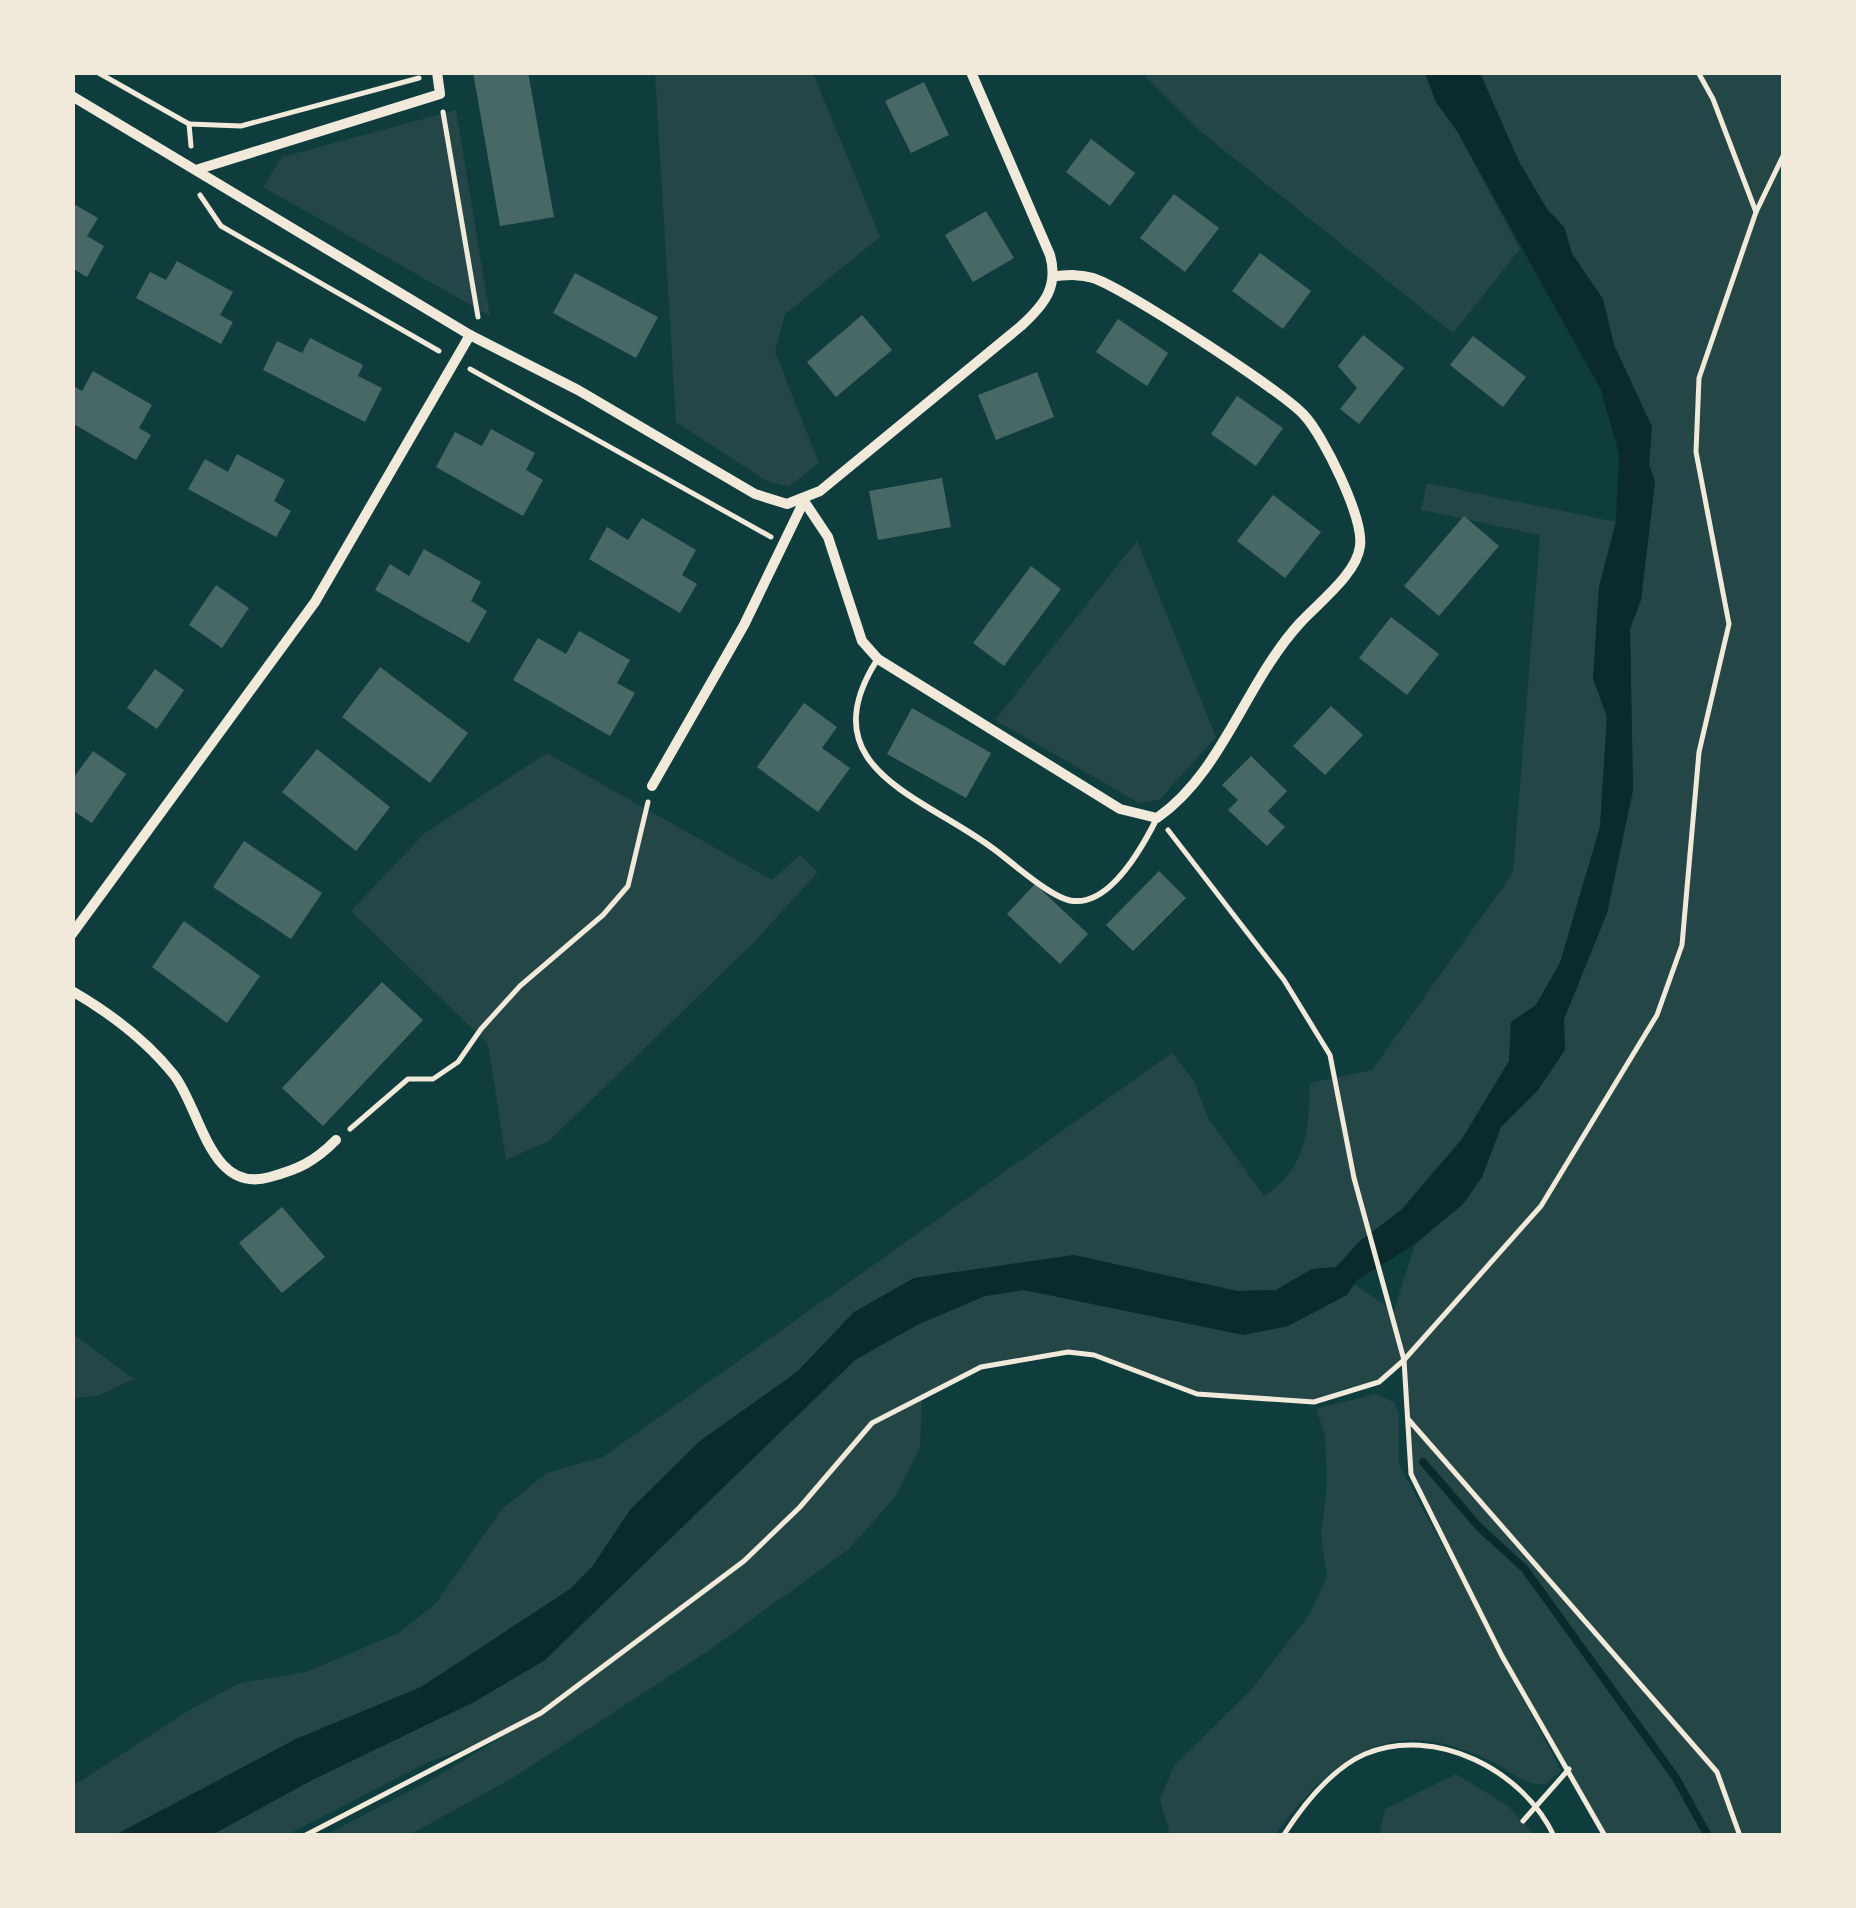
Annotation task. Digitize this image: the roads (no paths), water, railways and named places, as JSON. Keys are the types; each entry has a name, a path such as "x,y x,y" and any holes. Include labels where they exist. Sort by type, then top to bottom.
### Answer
{"street":[{"path":"652,786 744,625 804,501 1020,326 1049,295 1056,276 971,72"},
{"path":"199,169 440,94 438,73"},
{"path":"72,96 470,335 755,494 787,504 804,501"},
{"path":"804,501 828,537 862,641 878,659 1120,808 1157,818 1209,766 1238,710 1288,636 1352,565 1360,547 1358,526 1328,454 1300,410 1115,288 1077,274 1056,276"},
{"path":"72,934 316,602 470,335"},
{"path":"72,990 130,1031 176,1078 209,1146 236,1176 254,1182 310,1166 336,1140"}],"lane":[{"path":"878,659 860,688 853,710 855,736 866,756 882,776 988,844 1055,894 1073,901 1092,897 1128,868 1157,818"}],"waterway":[{"path":"1423,1462 1479,1527 1524,1568 1676,1778 1708,1836"}]}
